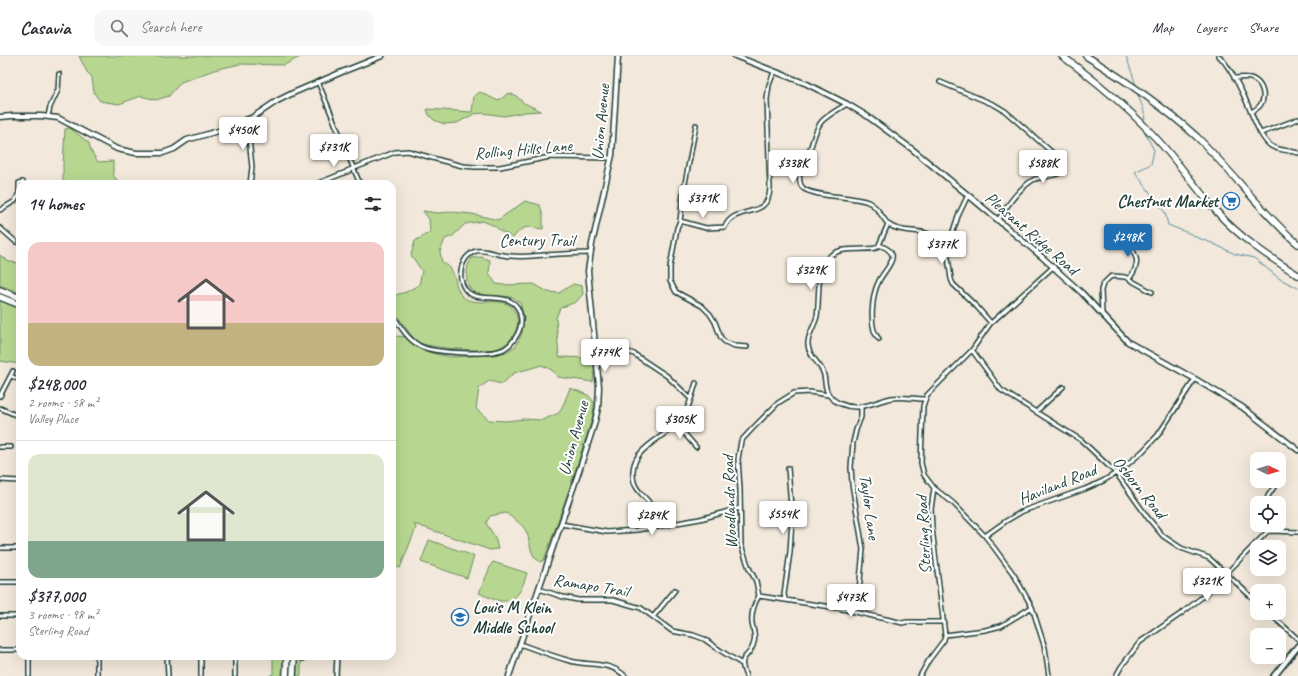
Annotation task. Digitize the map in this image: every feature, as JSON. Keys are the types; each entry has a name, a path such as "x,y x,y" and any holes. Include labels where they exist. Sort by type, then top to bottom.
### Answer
{"highway":[{"path":"1062,56 1095,80 1153,135 1217,212 1232,227 1261,251 1298,275"},
{"path":"1086,56 1145,95 1196,137 1298,244"},
{"path":"0,290 16,296"},
{"path":"0,297 16,303"},
{"path":"286,676 287,660"},
{"path":"293,676 294,660"}],"main road":[{"path":"1274,676 1298,646"}],"street":[{"path":"0,117 48,116 58,118 117,149 150,154 169,152 187,140 224,129 247,119 277,101 318,82 382,56"},
{"name":"Union Avenue","path":"508,676 561,524 594,425 598,408 598,387 588,271 590,253 611,158 618,56"},
{"name":"Pleasant Ridge Road","path":"735,56 807,84 867,116 912,149 968,194 1053,267 1102,314 1128,342 1242,407 1298,450"},
{"path":"1219,56 1224,61 1243,93 1265,140 1273,147 1298,153"},
{"path":"680,221 706,228 725,227 729,220 762,207 768,201 770,188 767,99 769,85 774,72"},
{"path":"48,116 50,106 58,90 58,74"},
{"path":"1234,78 1253,78 1261,86 1263,91 1261,104 1251,112"},
{"path":"318,82 358,180"},
{"path":"940,82 995,105 1005,111 1057,157 1064,166 1063,169 1055,175 1038,178 1027,184 1015,195 998,220"},
{"path":"847,104 823,120 817,127 810,149 801,167 800,184 803,188 812,192 868,202 876,208 888,224 896,228 922,232 930,235 938,240 948,250"},
{"path":"247,119 252,167 250,180"},
{"path":"1261,133 1298,119"},
{"path":"696,125 683,194 680,221 677,228 670,267 670,281 676,292 702,306 710,314 715,322 720,338 735,346 747,347"},
{"name":"Rolling Hills Lane","path":"326,180 354,170 400,150 462,166 475,167 501,167 550,157 611,158"},
{"path":"968,194 955,222 948,250 951,279 952,284 977,307 991,323"},
{"path":"0,210 16,199"},
{"path":"888,224 879,245 876,248 845,250 834,254 826,261 819,280 817,315 809,336 808,345 812,356 824,374 829,395 834,401 852,408 861,407 892,398 925,399 935,386 972,350 991,323 1053,267"},
{"path":"0,228 16,242"},
{"path":"1126,238 1135,255 1137,264 1136,270 1129,279"},
{"path":"879,245 890,251 892,256 891,263 879,281 874,295 874,332 879,339"},
{"name":"Century Trail","path":"396,320 406,335 420,346 437,351 484,352 502,350 516,338 521,326 521,316 515,305 507,299 479,297 468,293 461,276 462,266 467,257 476,251 513,256 590,253"},
{"path":"1102,314 1101,290 1106,280 1114,276 1129,279 1152,292"},
{"path":"595,351 617,348 634,354 667,376 691,399"},
{"name":"Osborn Road","path":"972,350 1001,390 1081,440 1116,472 1148,518 1163,536 1181,548 1209,558 1250,596"},
{"path":"0,396 13,371"},
{"path":"11,376 16,378"},
{"name":"Haviland Road","path":"985,536 1006,521 1023,512 1085,489 1116,472 1143,451 1158,435 1195,379"},
{"path":"658,527 653,511 648,502 638,491 634,482 635,460 642,450 676,424 687,408 696,383"},
{"path":"1036,411 1063,387"},
{"name":"Woodlands Road","path":"759,596 756,581 748,568 741,544 738,459 742,441 744,437 778,403 794,393 809,392 829,395"},
{"name":"Sterling Road","path":"925,399 923,406 921,463 924,475 934,488 931,509 932,528 945,635"},
{"name":"Taylor Lane","path":"855,611 864,549 852,484 851,467 853,443 861,417 861,407"},
{"path":"0,408 16,416"},
{"path":"676,424 696,447"},
{"path":"0,446 11,447"},
{"path":"785,599 784,594 790,552 792,520 788,468"},
{"path":"0,480 16,481"},
{"path":"934,488 954,504 985,536 1014,575 1032,607 1045,648 1049,676"},
{"path":"561,524 607,532 637,530 700,519 740,508"},
{"path":"1286,531 1298,532"},
{"path":"1116,676 1140,642 1206,594 1268,532"},
{"path":"0,548 16,548"},
{"path":"0,582 16,582"},
{"name":"Ramapo Trail","path":"539,589 578,600 619,601 641,608 672,631 693,635 704,639 742,664"},
{"path":"653,617 675,590"},
{"path":"746,676 742,664 743,658 752,650 754,644 755,638 752,621 755,602 759,596 855,611 903,623 944,622"},
{"path":"920,676 929,660 944,640 945,635 963,634 1001,626 1032,607"},
{"path":"0,616 16,616"},
{"path":"1277,620 1298,639"},
{"path":"520,644 571,661 604,665 615,669 625,676"},
{"path":"0,650 16,650"},
{"path":"29,660 29,676"},
{"path":"97,660 97,676"},
{"path":"167,660 168,676"},
{"path":"201,660 201,676"},
{"path":"235,660 235,676"},
{"path":"336,676 337,660"}],"green space":[{"path":"79,56 302,56 284,65 240,64 214,70 181,82 169,96 156,100 141,96 119,104 100,101 94,93 92,77 87,72"},
{"path":"480,92 496,100 501,99 508,93 515,95 524,103 541,111 504,116 483,113 474,114 457,123 444,124 434,120 429,115 427,109 472,112 474,96"},
{"path":"70,128 89,143 91,151 98,162 113,161 113,175 117,180 63,180 65,129"},
{"path":"525,201 540,205 543,216 543,229 523,228 513,238 495,226 483,221 465,224 453,236 445,239 440,252 442,262 451,269 459,291 463,297 475,302 502,302 508,304 512,308 516,314 517,326 512,338 502,346 490,350 444,348 418,342 396,313 396,295 406,292 419,285 422,271 411,255 415,241 430,232 429,219 423,211 472,214 498,220"},
{"path":"0,255 9,262 16,263 16,291 0,285"},
{"path":"481,257 490,260 489,273 496,284 534,284 548,292 559,293 573,284 582,286 583,294 576,302 560,308 556,318 559,357 590,358 595,363 593,382 558,377 552,370 542,365 514,373 502,384 489,381 479,388 476,409 489,420 542,420 559,413 570,388 588,395 594,402 593,416 544,560 540,562 536,559 531,550 528,536 524,528 506,513 490,516 486,523 495,537 498,549 490,550 414,524 416,528 400,568 396,566 396,336 405,337 417,347 432,353 450,357 494,355 506,352 516,346 522,333 524,317 520,303 511,297 478,294 473,292 469,287 467,281 467,269 472,258"},
{"path":"0,300 16,306 16,363 0,361"},
{"path":"429,540 474,556 467,578 421,562"},
{"path":"493,562 527,573 519,593 512,599 501,601 479,593"},
{"path":"273,660 283,660 282,676 269,676 273,674"},
{"path":"298,660 301,660 301,676 297,676"}],"waterway":[{"path":"1126,56 1136,85"},
{"path":"1137,92 1145,115 1144,123"},
{"path":"1143,129 1154,150 1151,164 1135,172 1165,213 1168,225 1235,254 1254,258 1280,279 1298,288"}],"place":[{"name":"Chestnut Market","path":"1231,201"},
{"name":"Louis M Klein Middle School","path":"460,617"}]}
